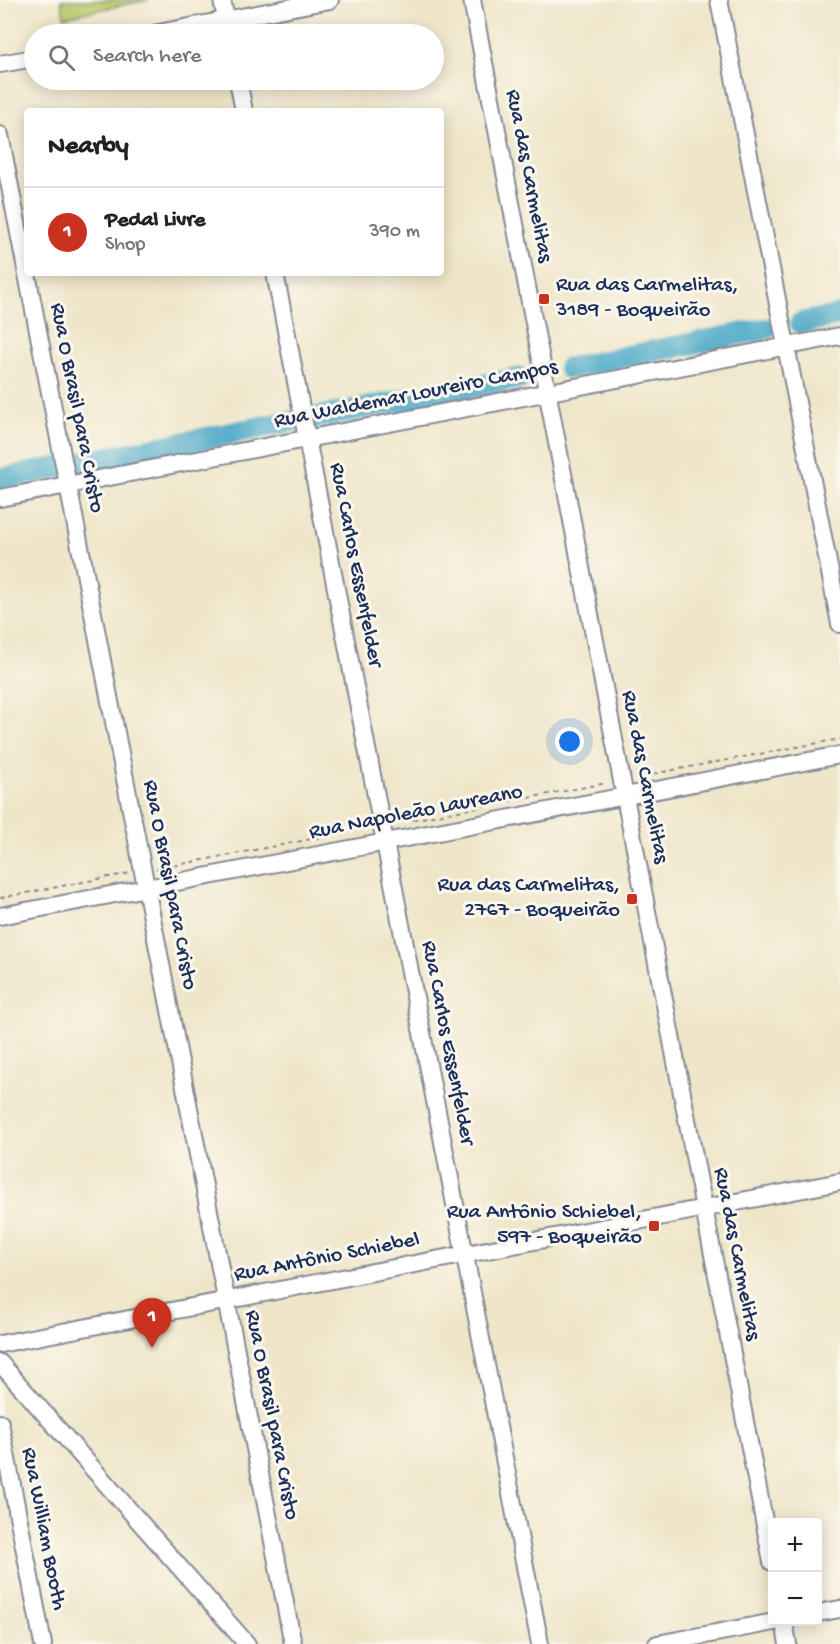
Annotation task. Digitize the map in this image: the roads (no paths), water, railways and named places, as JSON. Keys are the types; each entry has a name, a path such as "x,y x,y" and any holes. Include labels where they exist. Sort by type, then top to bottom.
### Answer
{"street":[{"path":"222,0 227,24"},
{"path":"239,24 330,0"},
{"name":"Rua das Carmelitas","path":"472,0 768,1541"},
{"path":"719,0 840,624"},
{"path":"0,64 24,60"},
{"path":"240,90 243,108"},
{"name":"Rua O Brasil para Cristo","path":"0,135 24,259"},
{"name":"Rua O Brasil para Cristo","path":"27,276 293,1644"},
{"name":"Rua Carlos Essenfelder","path":"276,276 540,1644"},
{"name":"Rua Waldemar Loureiro Campos","path":"0,498 65,472 307,439 840,336"},
{"name":"Rua Napoleão Laureano","path":"0,916 840,755"},
{"name":"Rua Antônio Schiebel","path":"0,1344 840,1182"},
{"path":"0,1363 247,1644"},
{"name":"Rua William Booth","path":"0,1422 43,1644"},
{"path":"822,1612 840,1609"},
{"path":"657,1644 768,1623"},
{"path":"785,1626 788,1644"}],"waterway":[{"path":"801,323 840,315"},
{"path":"569,368 765,329"},
{"path":"312,418 520,378"},
{"path":"0,479 292,421"}],"place":[{"name":"Rua das Carmelitas, 3189 - Boqueirão","path":"544,299"},
{"name":"Rua das Carmelitas, 2767 - Boqueirão","path":"632,899"},
{"name":"Rua Antônio Schiebel, 597 - Boqueirão","path":"654,1226"},
{"name":"Pedal Livre","path":"152,1348"}]}
